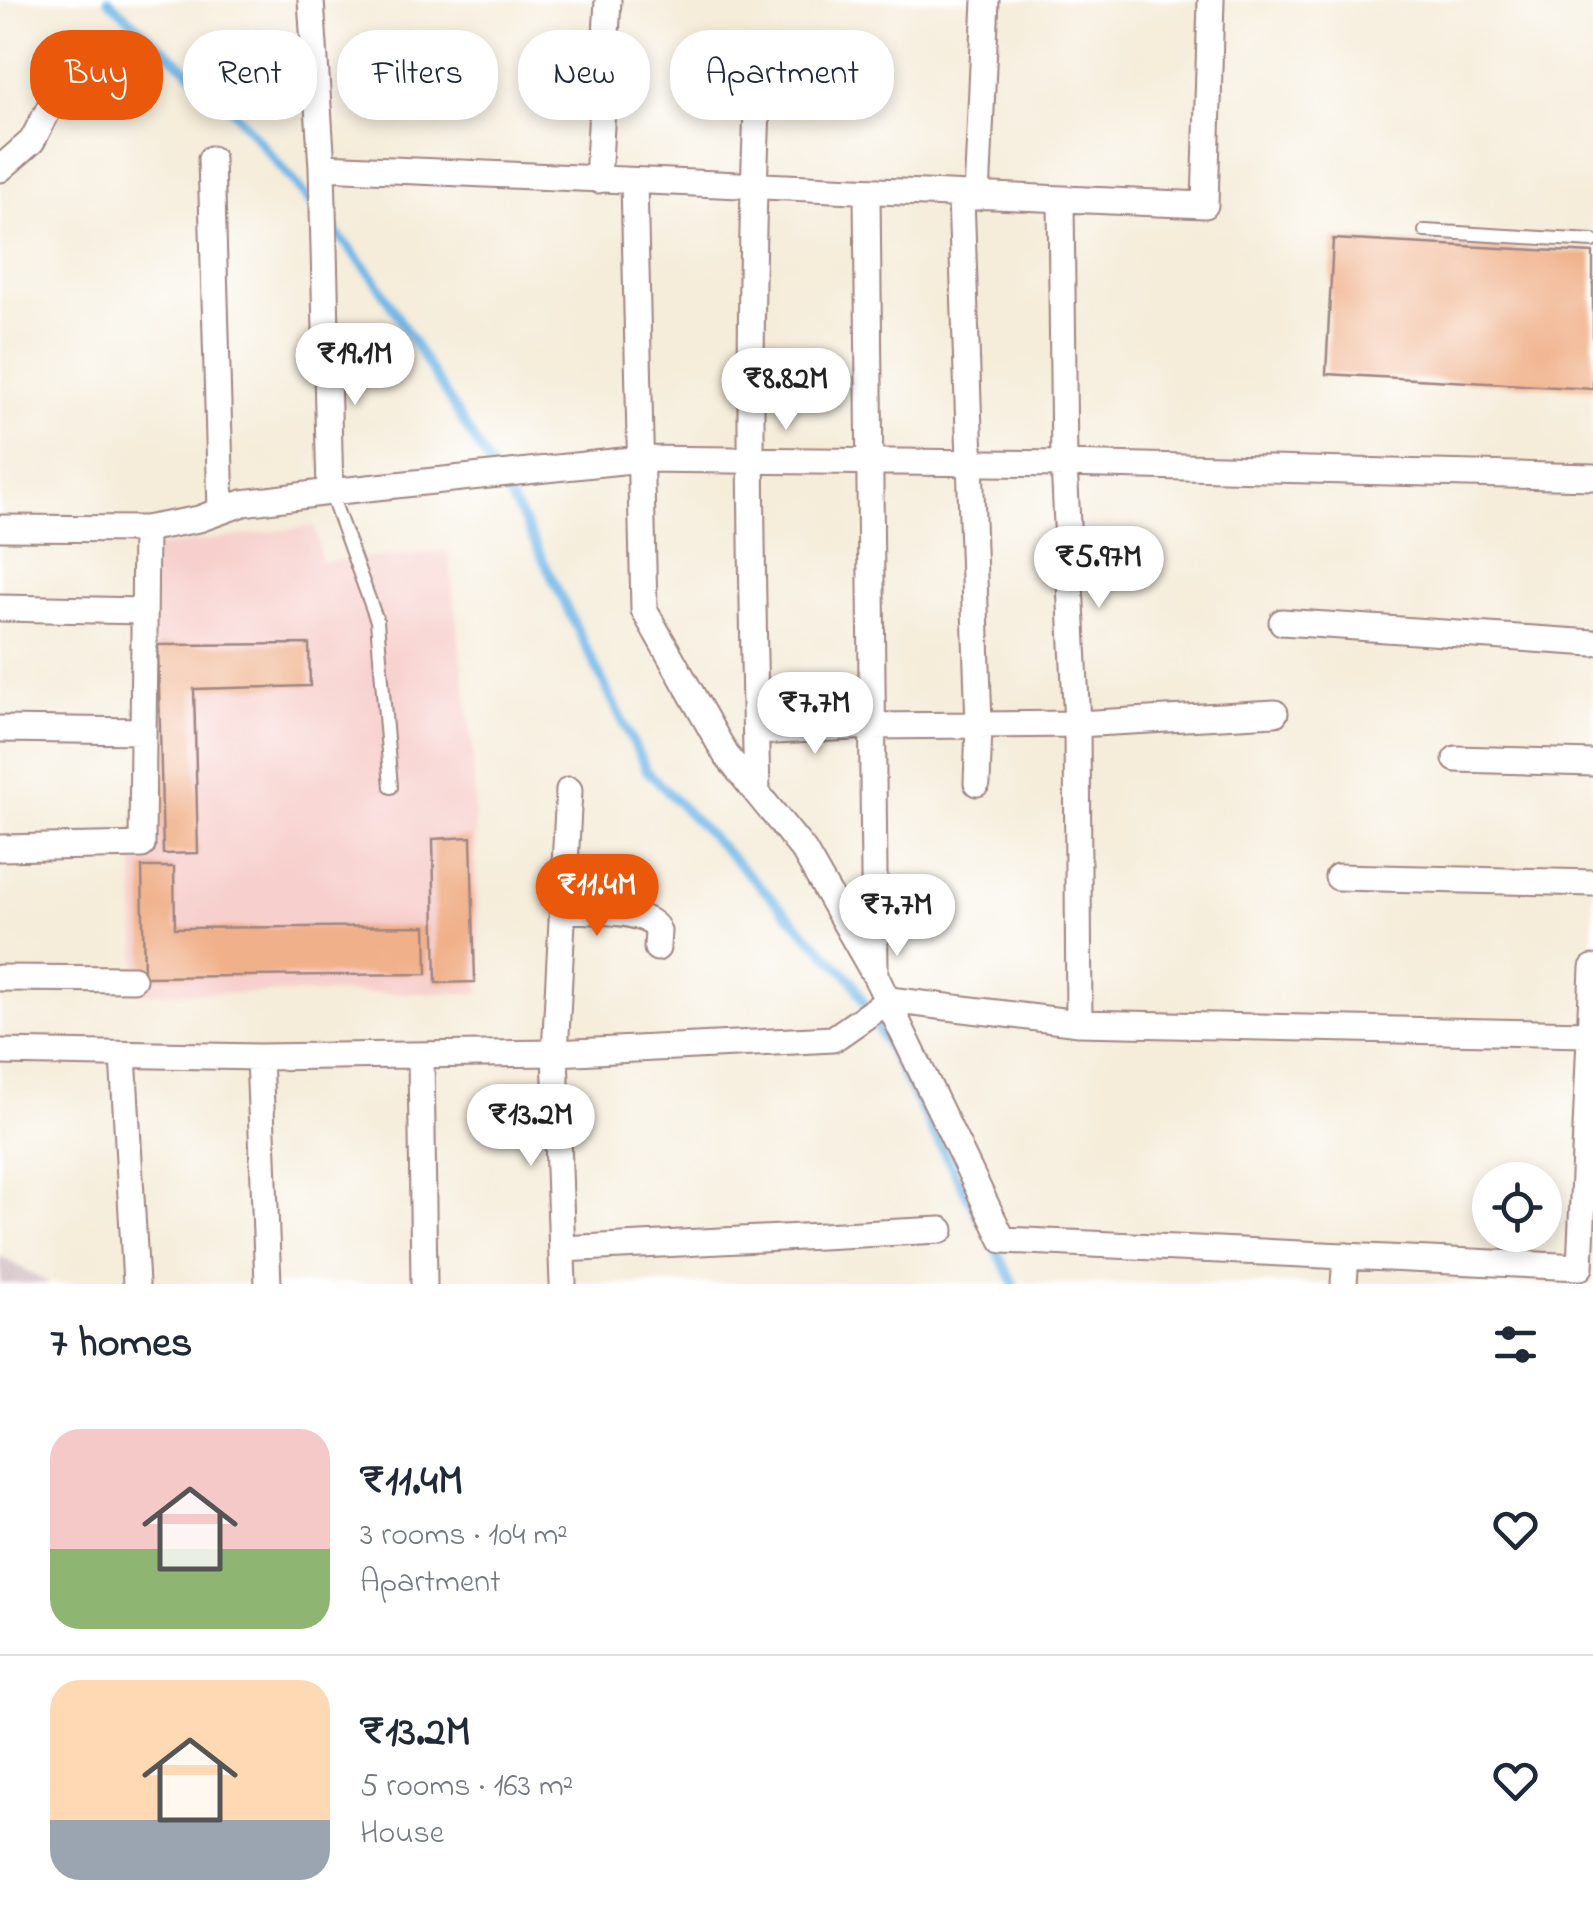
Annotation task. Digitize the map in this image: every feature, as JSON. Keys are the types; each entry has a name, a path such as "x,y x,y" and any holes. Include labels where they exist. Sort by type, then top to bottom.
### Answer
{"street":[{"path":"311,0 322,167 330,492"},
{"path":"598,180 608,0"},
{"path":"977,784 969,196 986,0"},
{"path":"322,167 1205,205 1211,0"},
{"path":"0,169 32,142 43,120"},
{"path":"756,120 751,460 757,793"},
{"path":"211,158 221,510"},
{"path":"634,182 644,610 726,755 804,851 876,977 1003,1240 1346,1256 1501,1274 1580,1267 1593,968"},
{"path":"867,192 876,977"},
{"path":"1061,200 1064,464 1077,724 1079,1024"},
{"path":"0,528 145,528 199,519 243,503 641,459 1593,477"},
{"path":"0,848 142,845 145,528"},
{"path":"0,608 144,611"},
{"path":"1282,622 1593,644"},
{"path":"756,732 872,726 1077,724 1276,713"},
{"path":"0,729 144,731"},
{"path":"1456,759 1593,763"},
{"path":"563,1284 554,1053 569,790"},
{"path":"1338,877 1593,883"},
{"path":"562,910 636,915 658,932 657,948"},
{"path":"0,978 133,980"},
{"path":"0,1052 259,1057 554,1053 834,1039 885,1002 1079,1024 1590,1047"},
{"path":"123,1055 136,1284"},
{"path":"421,1055 424,1284"},
{"path":"259,1057 268,1284"},
{"path":"562,1249 942,1230"},
{"path":"1344,1284 1346,1256"}],"lane":[{"path":"1425,231 1593,240"},
{"path":"330,492 377,622 391,787"}],"shaded area":[{"path":"315,526 321,562 448,551 473,749 480,993 137,993 134,859 153,855 154,547"},
{"path":"0,1256 50,1284 0,1284"}],"building":[{"path":"1333,239 1593,253 1593,389 1326,374"},
{"path":"309,644 310,686 194,689 198,853 163,854 158,645"},
{"path":"471,837 475,982 436,983 433,839"},
{"path":"142,867 174,867 175,928 426,926 427,974 144,977"}],"waterway":[{"path":"108,0 234,111 317,210"},
{"path":"330,225 374,278 524,521 647,771 852,980 981,1222"},
{"path":"991,1240 1014,1284"}]}
